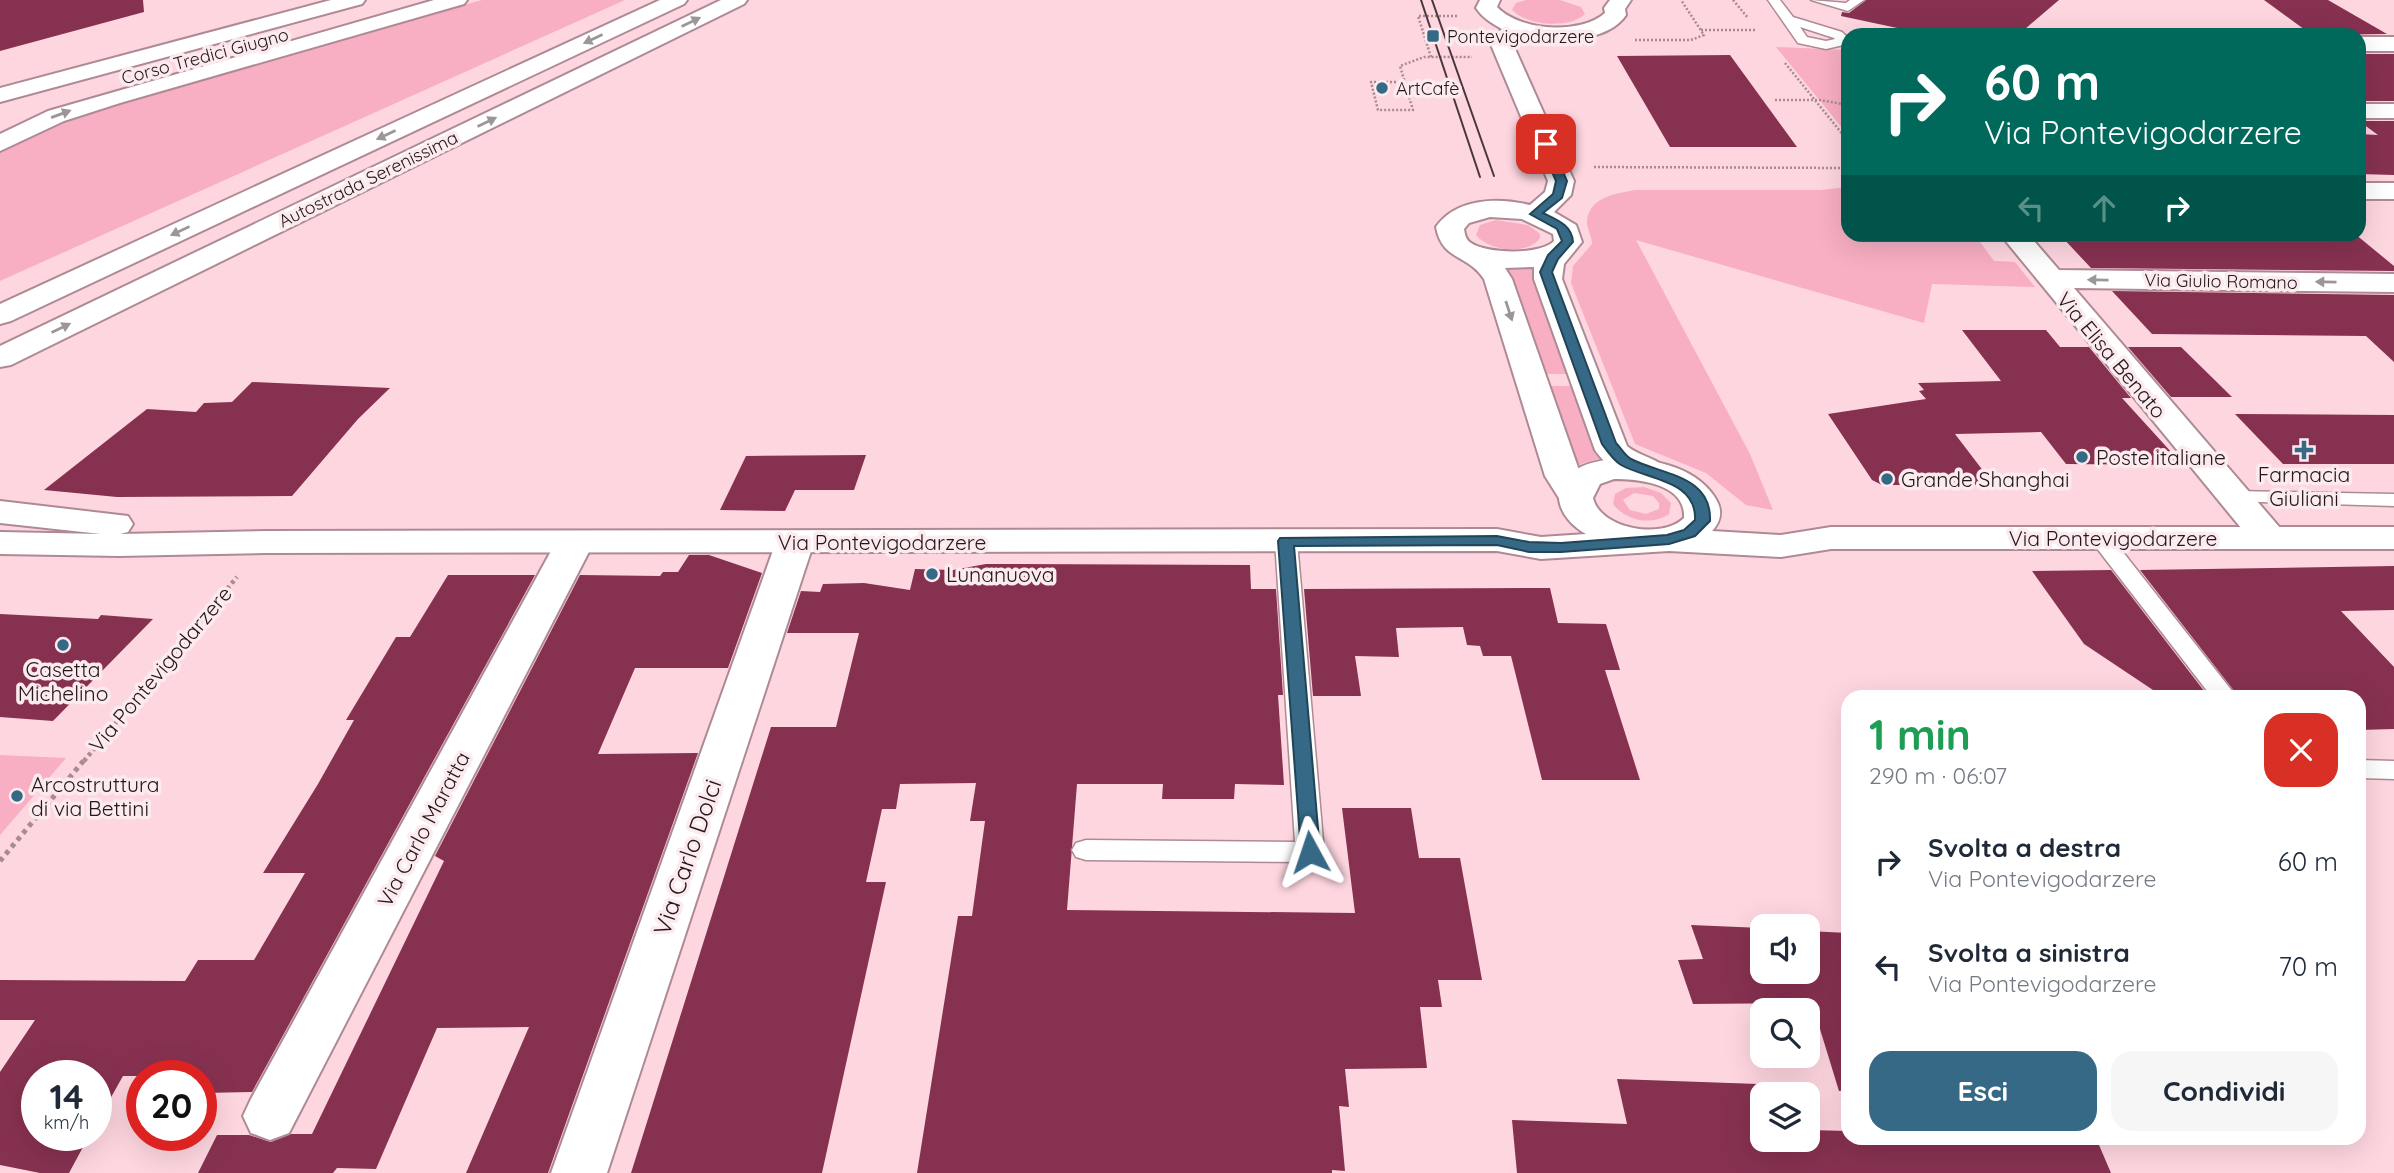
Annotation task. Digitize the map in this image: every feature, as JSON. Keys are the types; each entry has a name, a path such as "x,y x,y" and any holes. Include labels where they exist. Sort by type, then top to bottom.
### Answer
{"main road":[{"path":"0,79 303,0"},
{"name":"Corso Tredici Giugno","path":"0,95 355,0"},
{"name":"Corso Tredici Giugno","path":"0,112 409,0"},
{"path":"0,144 56,116 101,101 457,0"},
{"name":"Autostrada Serenissima","path":"0,315 677,0"},
{"name":"Autostrada Serenissima","path":"0,358 737,0"},
{"path":"1490,0 1486,8 1490,15 1518,27 1561,32 1582,31 1612,22 1616,15 1612,3"},
{"path":"1518,27 1500,40 1561,181 1558,195 1535,214"},
{"path":"2366,44 2394,44"},
{"path":"2366,111 2394,111"},
{"path":"2366,191 2394,191"},
{"path":"1575,499 1563,477 1498,279 1489,265 1451,239 1450,227 1460,217 1488,210 1512,210 1554,221 1566,232 1568,242 1548,264 1548,279 1609,444 1624,461 1651,471"},
{"name":"Via Elisa Benato","path":"2019,242 2268,537"},
{"path":"1475,254 1514,261 1540,259 1560,252"},
{"name":"Via Giulio Romano","path":"2049,279 2394,283"},
{"name":"Via Pontevigodarzere","path":"0,543 119,545 267,541 1497,540 1541,548 1656,540 1690,533 1702,521 1703,507 1693,492 1675,480 1651,471 1606,470 1584,480 1575,499 1572,514 1560,523 1497,540"},
{"name":"Via Pontevigodarzere","path":"1575,499 1579,510 1593,524 1616,535 1656,540 1782,546 1831,538 2394,538"},
{"name":"Via Pontevigodarzere","path":"1699,499 1728,516 1746,522 1831,538"},
{"name":"Via Pontevigodarzere","path":"0,512 267,541"},
{"name":"Via Carlo Maratta","path":"270,1116 575,542"},
{"name":"Via Carlo Dolci","path":"579,1173 795,542"}],"lane":[{"path":"1774,0 1790,20"},
{"path":"1816,0 1848,7 1857,0"},
{"path":"2232,497 2394,500"},
{"path":"2099,538 2219,690"},
{"path":"1086,850 1310,852 1286,541"},
{"path":"2366,769 2394,770"}],"path":[{"path":"1733,0 1748,18"},
{"path":"1431,57 1418,16 1460,16"},
{"path":"1701,30 1756,29 1763,36"},
{"path":"1778,55 1841,132"},
{"path":"1404,82 1371,82 1378,110 1412,110 1400,66 1431,57 1482,57"},
{"path":"1774,100 1815,100 1841,104"},
{"path":"1556,167 1841,168"},
{"name":"Via Pontevigodarzere","path":"0,860 267,541"}],"shaded area":[{"path":"482,0 625,0 0,281 0,144 195,80"},
{"path":"1526,0 1560,0 1581,7 1585,14 1569,22 1548,24 1528,19 1512,10 1516,3"},
{"path":"1776,47 1841,50 1841,126"},
{"path":"1841,188 1841,242 1980,242 1994,261 2015,262 2035,287 1932,284 1924,323 1636,240 1750,454 1773,510 1746,505 1706,473 1635,444 1571,283 1573,266 1592,244 1587,222 1592,207 1605,198 1620,193 1636,190"},
{"path":"1496,220 1528,225 1540,234 1540,238 1534,244 1517,249 1490,245 1476,235 1480,225"},
{"path":"1505,268 1535,268 1574,374 1540,374"},
{"path":"1544,386 1578,386 1604,457 1575,466"},
{"path":"1644,487 1661,493 1671,503 1669,514 1647,521 1632,518 1618,510 1613,504 1615,494 1626,488","holes":["1634,493 1653,496 1659,503 1659,509 1646,514 1630,510 1623,500"]},
{"name":"Arcostruttura di via Bettini","path":"0,755 66,758 0,835"}],"building":[{"path":"0,0 143,0 144,12 0,51"},
{"path":"1866,0 2059,0 2026,28 1897,28 1841,16 1842,12 1849,13"},
{"path":"2264,0 2328,0 2387,34 2366,34 2366,28 2302,28"},
{"path":"2366,54 2394,54 2394,101 2366,101"},
{"path":"1730,55 1797,147 1670,147 1617,56"},
{"path":"2366,121 2394,121 2394,175 2366,174 2366,134 2378,135 2366,126"},
{"path":"2067,242 2365,242 2394,266 2394,271 2091,268"},
{"path":"2112,291 2394,295 2394,362 2366,336 2152,334"},
{"path":"1962,330 2046,330 2060,347 2089,347 2131,398 2122,398 2183,465 2066,464 2041,432 1955,434 1994,485 1882,485 1872,480 1828,414 1926,399 1919,391 1924,390 1918,383 2001,381"},
{"path":"2128,347 2181,347 2232,397 2171,397"},
{"path":"252,382 390,388 358,419 292,496 117,497 44,490 147,409 196,412 204,403 232,402"},
{"path":"2235,414 2394,415 2394,464 2283,464"},
{"path":"866,455 854,490 795,490 785,511 720,510 746,456"},
{"path":"689,555 709,555 762,573 728,668 635,668 598,754 698,753 548,1173 466,1173 529,1027 437,1028 376,1169 337,1168 333,1173 198,1173 209,1151 217,1151 217,1135 249,1135 271,1142 291,1134 312,1134 444,861 435,856 580,575 660,576 663,572 678,572"},
{"path":"986,564 1250,565 1251,589 1276,589 1283,695 1278,695 1284,785 1235,784 1234,799 1162,799 1163,784 1077,784 1067,910 1355,913 1342,808 1411,808 1419,858 1460,858 1482,980 1438,980 1442,1007 1420,1007 1427,1068 1345,1069 1349,1107 1339,1106 1345,1171 917,1173 958,916 972,916 985,821 970,821 976,783 900,784 896,809 882,809 866,882 886,882 822,1173 631,1173 771,727 836,727 859,633 787,633 801,591 820,592 823,584 864,583 910,590 915,569 953,570"},
{"path":"2394,566 2394,610 2341,611 2394,667 2394,729 2366,730 2366,690 2233,690 2140,570"},
{"path":"2111,570 2203,690 2153,690 2084,644 2032,571"},
{"path":"448,575 535,575 252,1092 217,1093 217,1060 126,1060 126,1076 123,1076 112,1096 112,1060 21,1060 21,1151 81,1151 69,1173 40,1173 0,1165 0,1072 35,1020 0,1020 0,980 185,981 198,960 254,960 305,873 263,873 318,784 354,720 346,720 396,637 410,637"},
{"path":"1550,588 1558,623 1606,624 1620,670 1605,670 1640,780 1542,780 1511,656 1483,656 1480,646 1467,645 1463,627 1396,628 1399,657 1355,656 1361,696 1313,696 1304,589"},
{"name":"Casetta Michelino","path":"0,614 98,619 101,615 153,619 53,721 0,717"},
{"path":"1691,925 1750,927 1750,984 1820,984 1820,932 1841,933 1841,1091 1820,1029 1820,998 1750,998 1750,1004 1693,1004 1678,960 1703,959"},
{"path":"1617,1079 1750,1084 1750,1152 1820,1152 1820,1130 1841,1131 1841,1145 2099,1145 2111,1173 1517,1173 1512,1120 1627,1124"}],"tram line":[{"path":"1421,0 1480,177"},
{"path":"1432,0 1494,176"}],"place":[{"name":"Pontevigodarzere","path":"1433,36"},
{"name":"ArtCafè","path":"1382,88"},
{"name":"Farmacia Giuliani","path":"2304,450"},
{"name":"Poste italiane","path":"2082,457"},
{"name":"Grande Shanghai","path":"1887,479"},
{"name":"Lunanuova","path":"932,574"},
{"name":"Casetta Michelino","path":"63,645"},
{"name":"Arcostruttura di via Bettini","path":"17,796"}],"route":[{"path":"1310,852 1286,541 1497,540 1529,547 1586,546 1669,540 1690,533 1702,521 1703,507 1685,485 1664,475 1633,466 1616,456 1609,444 1546,272 1552,258 1568,242 1566,232 1561,226 1535,214 1558,195 1561,181 1546,144"}]}
